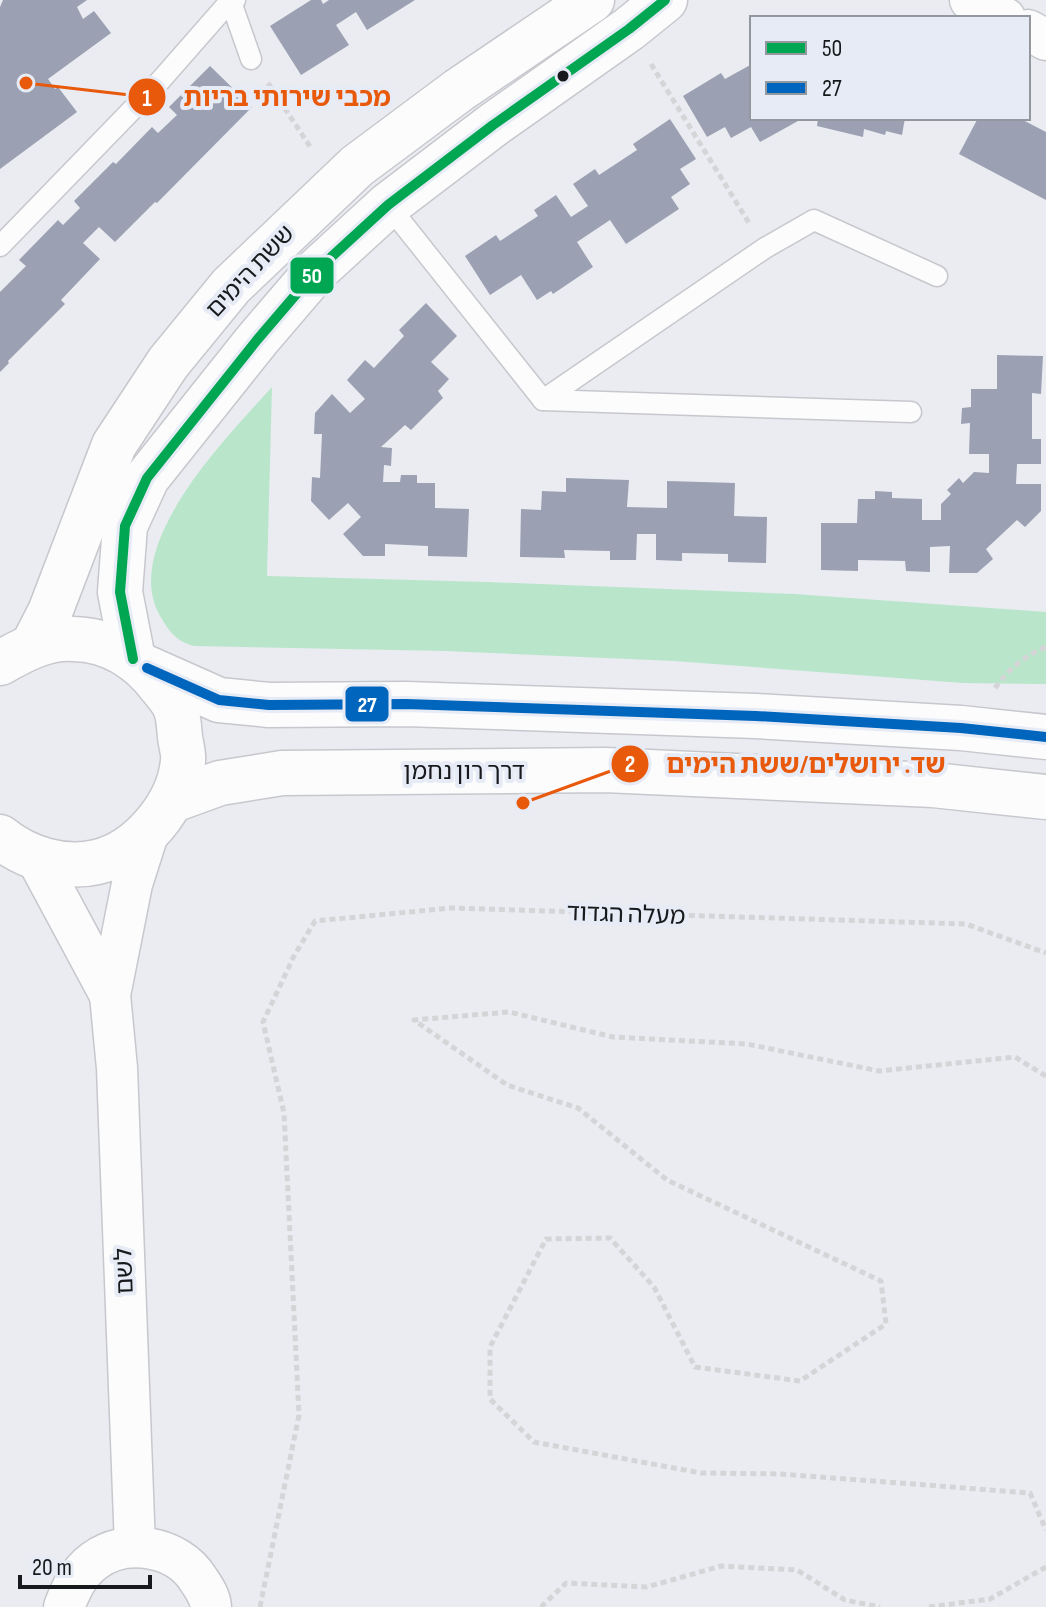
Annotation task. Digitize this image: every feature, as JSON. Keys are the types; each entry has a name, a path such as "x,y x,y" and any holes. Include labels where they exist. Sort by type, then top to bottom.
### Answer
{"main road":[{"name":"ששת הימים","path":"17,654 50,612 114,445 168,363 231,286 357,166 459,90 592,0"},
{"name":"ששת הימים","path":"140,663 120,592 125,526 147,478 316,271 388,205 665,0"},
{"path":"17,654 73,638 111,645 140,663 219,700 269,705 406,704 756,716 961,728 1046,737"},
{"path":"140,663 176,709 184,760 160,817"},
{"name":"דרך רון נחמן","path":"37,859 75,864 97,862 116,854 160,817 220,783 282,773 605,770 933,785 1046,797"},
{"path":"0,837 15,850 37,859"}],"street":[{"path":"970,0 1001,16"},
{"name":"לשם","path":"106,988 132,884 160,817"},
{"name":"לשם","path":"37,859 106,988 117,1068 135,1547"},
{"path":"64,1607 72,1584 93,1562 108,1553 135,1547 155,1549 177,1558 193,1571 210,1599 211,1607"}],"lane":[{"path":"0,246 160,81 232,1 251,59"},
{"path":"388,205 543,400 911,412"},
{"path":"543,400 765,248 814,220 937,276"}],"path":[{"path":"645,53 765,248"},
{"path":"251,59 315,154"},
{"path":"990,694 1021,659 1046,647"},
{"name":"מעלה הגדוד","path":"260,1607 299,1415 284,1113 263,1022 294,956 315,921 451,908 966,924 1046,953"},
{"path":"1046,1076 1015,1057 879,1071 747,1044 613,1037 509,1012 414,1020 507,1085 578,1108 667,1180 881,1281 886,1324 800,1381 695,1367 654,1287 610,1238 546,1239 490,1347 490,1399 534,1442 701,1473 781,1474 1030,1493 1046,1530"},
{"path":"541,1607 566,1583 647,1587 721,1566 797,1570 845,1600 880,1607"},
{"path":"929,1607 990,1599 1046,1567"}],"green space":[{"path":"272,387 267,576 794,594 1046,612 1046,684 963,683 674,661 187,644 173,634 159,614 151,586 155,555 167,524 185,492 207,461"}],"building":[{"path":"3,0 87,0 77,7 83,19 94,11 111,33 48,79 77,112 0,169 0,7"},
{"path":"311,0 321,0 323,4 329,0 415,0 367,30 356,12 336,25 349,45 301,75 270,26"},
{"path":"750,65 750,120 798,121 760,142 751,127 731,138 725,127 707,137 683,96 721,73 725,79"},
{"path":"210,66 252,107 115,242 99,227 83,243 100,259 61,300 65,304 0,372 0,292 26,266 19,260 58,220 63,225 80,208 74,201 113,162 116,164 152,127 158,133 177,115 169,107"},
{"path":"670,119 696,159 680,169 690,184 671,197 679,209 626,244 610,220 577,242 593,267 553,294 551,291 537,300 521,275 490,295 465,256 496,235 500,241 538,216 534,210 556,195 571,217 588,206 573,184 595,169 599,175 637,150 633,144"},
{"path":"818,120 905,120 902,135 886,131 885,135 864,129 863,137 817,126"},
{"path":"977,120 1023,120 1046,132 1046,200 959,154"},
{"path":"426,303 457,336 431,362 449,379 438,391 443,398 411,430 405,425 381,447 392,448 391,466 384,465 383,482 400,482 401,475 417,475 417,483 435,483 435,508 469,509 467,557 428,556 428,546 385,544 385,556 363,556 343,534 361,517 348,503 329,520 311,501 312,477 320,478 322,434 314,434 315,413 332,394 350,413 365,399 347,380 365,360 374,368 404,336 399,330"},
{"path":"997,355 1043,356 1041,394 1032,393 1032,439 1041,439 1041,464 1017,464 1016,484 1041,484 1041,511 1025,527 1017,520 986,549 993,559 977,573 949,573 950,546 930,547 930,572 906,571 905,561 858,560 858,571 821,570 821,523 857,523 858,499 875,499 875,491 892,492 892,498 922,499 922,520 941,520 941,504 951,494 947,490 959,478 963,483 974,472 989,473 989,454 969,454 970,423 961,424 962,408 971,407 971,389 997,389"},
{"path":"566,478 629,480 627,507 667,508 667,481 735,483 734,516 767,517 766,563 728,562 728,554 682,553 682,561 656,560 656,534 637,534 636,560 610,560 610,551 564,550 565,558 520,557 521,509 541,510 542,491 566,492"}],"transit line":[{"name":"50","path":"133,659 120,592 125,526 147,478 257,340 316,271 388,205 665,0"},
{"name":"27","path":"147,668 219,700 269,705 406,704 756,716 961,728 1046,737"}],"place":[{"name":"מכבי שירותי בריות","path":"26,83"},
{"name":"שד. ירושלים/ששת הימים","path":"523,803"}]}
